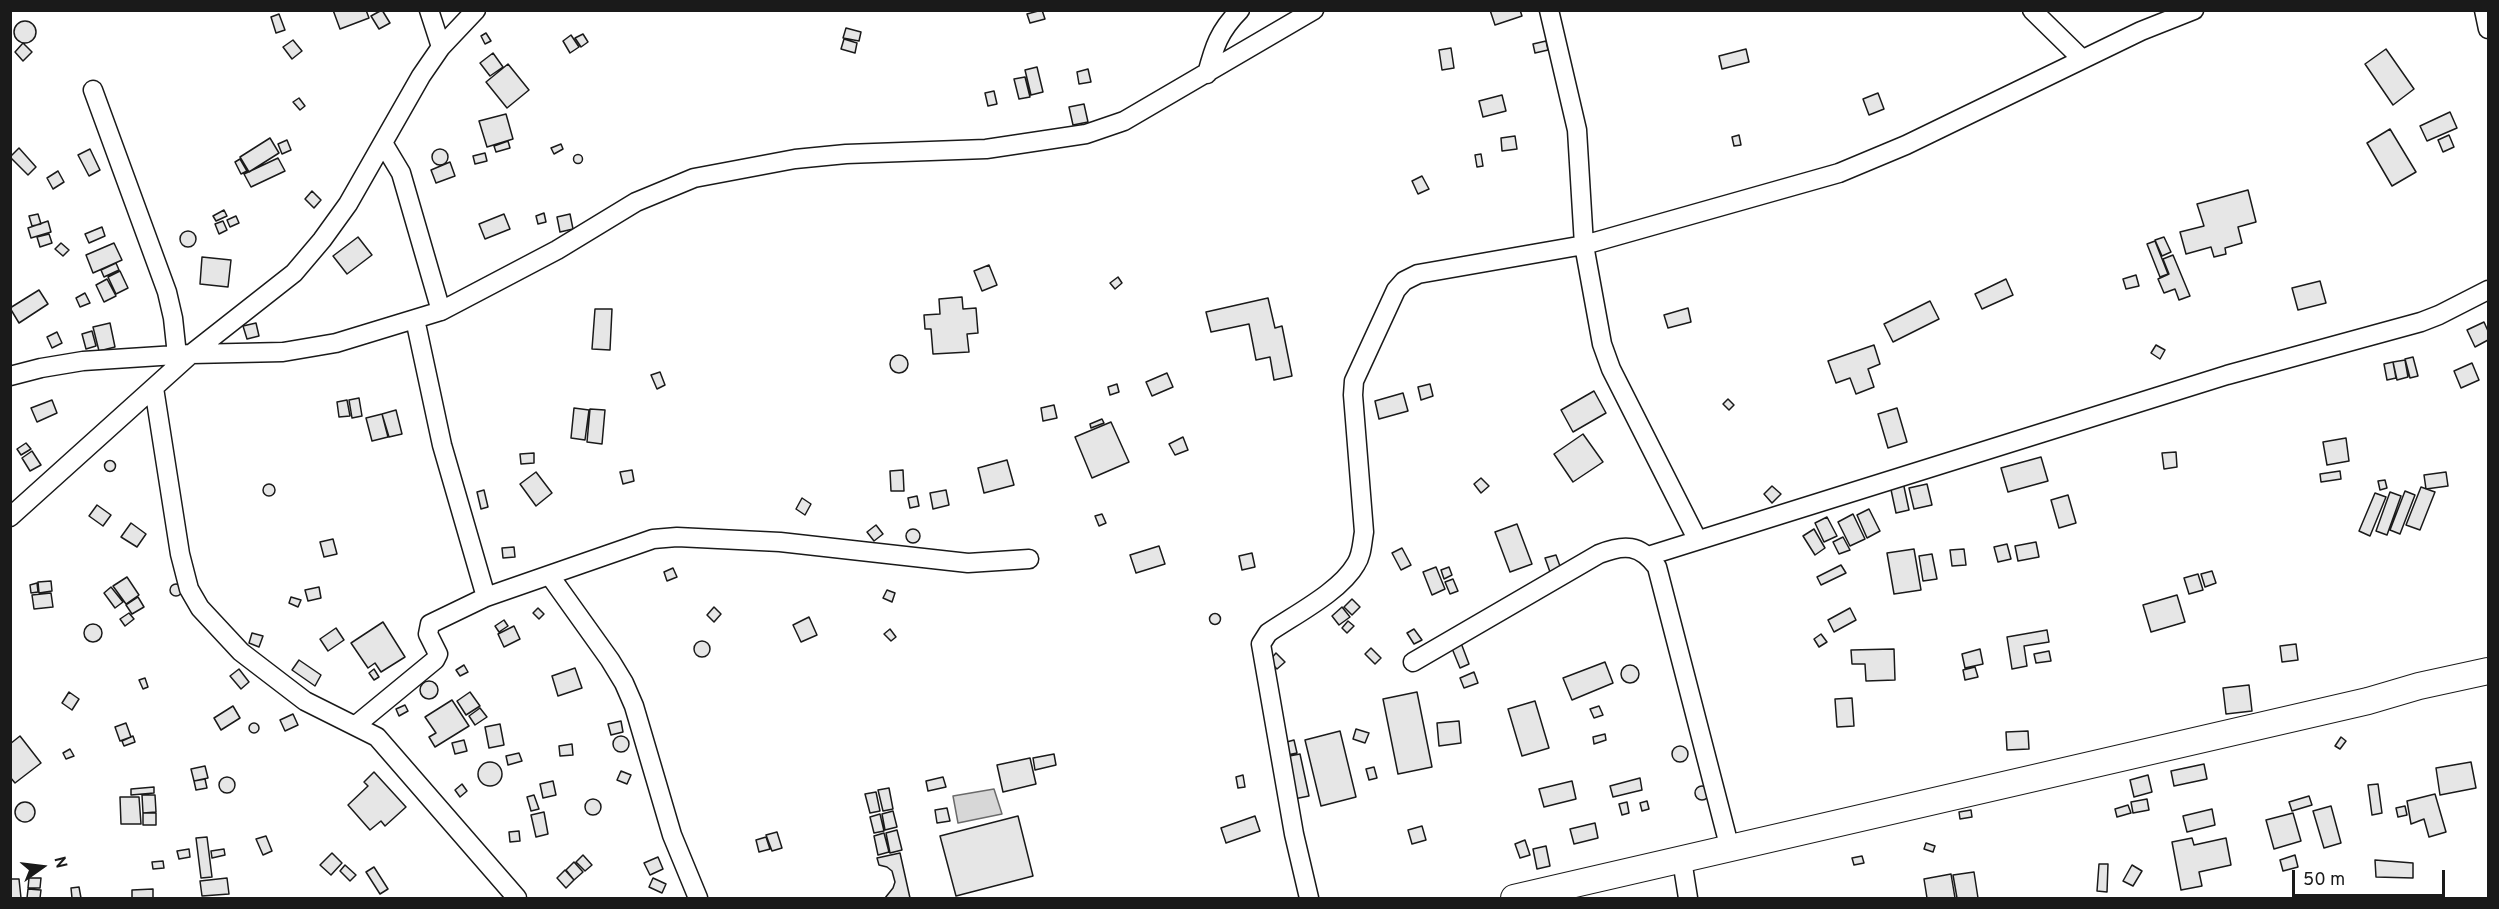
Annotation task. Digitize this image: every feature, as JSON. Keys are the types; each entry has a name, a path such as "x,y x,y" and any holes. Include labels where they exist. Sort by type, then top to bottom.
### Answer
{"main road":[{"path":"1514,898 2368,701 2419,686 2488,671"}],"street":[{"path":"429,10 441,47"},
{"path":"10,517 154,388 184,354 294,273 348,204 421,76 441,47 476,10"},
{"path":"1207,74 1215,44 1226,24 1240,10"},
{"path":"10,376 83,361 309,349 416,319 441,311 557,250 636,202 694,178 795,159 846,154 986,149 1086,134 1124,122 1314,10"},
{"path":"1549,10 1577,130 1584,245 1602,344 1611,369 1697,539"},
{"path":"2032,10 2082,59"},
{"path":"1309,898 1294,834 1262,644 1268,633 1338,585 1356,564 1364,532 1353,395 1354,381 1396,290 1404,281 1418,274 1584,245 1839,173 1906,145 2141,31 2194,10"},
{"path":"2484,10 2488,29"},
{"path":"93,90 167,291 184,354"},
{"path":"383,143 401,173 441,311"},
{"path":"1648,556 2227,375 2421,322 2488,290"},
{"path":"416,319 442,445 486,597"},
{"path":"154,388 180,554 189,589 201,608 241,652 305,701 377,737 511,897"},
{"path":"356,725 435,660 438,654 428,634 430,624 486,597 652,539 677,537 780,542 958,562 988,563 1029,559"},
{"path":"1413,662 1599,554 1616,547 1632,548 1648,556 1657,567 1730,849"},
{"path":"550,576 624,683 634,706 672,835 698,898"},
{"path":"1682,860 1688,898"}],"shaded area":[{"path":"994,789 1002,814 958,823 953,796"}],"building":[{"path":"333,10 366,10 369,18 340,29"},
{"path":"382,10 390,23 379,29 371,16"},
{"path":"1042,10 1045,19 1030,23 1027,14"},
{"path":"1490,10 1520,10 1522,16 1495,25"},
{"path":"279,14 285,30 276,33 271,17"},
{"path":"25,21 33,24 36,32 33,40 25,43 17,40 14,32 17,24"},
{"path":"846,28 861,32 859,41 843,38"},
{"path":"486,33 491,41 485,44 481,36"},
{"path":"583,34 588,42 581,47 575,38"},
{"path":"571,35 579,47 570,53 563,41"},
{"path":"844,39 857,43 855,53 841,49"},
{"path":"293,40 302,51 292,59 283,47"},
{"path":"1546,41 1548,50 1535,53 1533,44"},
{"path":"23,43 32,52 23,61 15,52"},
{"path":"1451,48 1454,68 1442,70 1439,50"},
{"path":"1746,49 1749,62 1722,69 1719,56"},
{"path":"2386,49 2414,89 2393,105 2365,64"},
{"path":"493,53 503,67 490,76 480,63"},
{"path":"508,64 529,90 507,108 486,82"},
{"path":"1037,67 1043,92 1031,95 1025,70"},
{"path":"1088,69 1091,82 1079,84 1077,72"},
{"path":"1025,77 1030,97 1019,99 1014,79"},
{"path":"994,91 997,104 988,106 985,93"},
{"path":"1878,93 1884,109 1869,115 1863,99"},
{"path":"1502,95 1506,111 1483,117 1479,101"},
{"path":"299,98 305,106 300,110 293,102"},
{"path":"1084,104 1088,122 1073,125 1069,107"},
{"path":"2450,112 2457,128 2427,141 2420,126"},
{"path":"506,114 513,139 487,147 479,121"},
{"path":"2390,129 2416,172 2392,186 2367,143"},
{"path":"1739,135 1741,145 1734,146 1732,137"},
{"path":"2449,135 2454,147 2443,152 2438,140"},
{"path":"1515,136 1517,149 1502,151 1501,138"},
{"path":"270,138 279,153 249,172 240,157"},
{"path":"287,140 291,150 282,154 278,144"},
{"path":"508,141 510,148 496,152 494,146"},
{"path":"561,144 563,149 554,154 551,148"},
{"path":"19,148 36,167 28,175 10,157"},
{"path":"90,149 100,170 89,176 78,155"},
{"path":"440,149 448,157 440,165 432,157"},
{"path":"485,153 487,161 475,164 473,156"},
{"path":"1481,154 1483,166 1477,167 1475,155"},
{"path":"578,155 582,159 578,163 574,159"},
{"path":"278,158 285,171 251,187 244,174"},
{"path":"240,159 247,171 241,174 235,162"},
{"path":"450,162 455,176 436,183 431,170"},
{"path":"58,171 64,182 53,189 47,178"},
{"path":"1422,176 1429,189 1418,194 1412,181"},
{"path":"2248,190 2256,222 2238,227 2242,243 2225,248 2226,254 2214,257 2211,247 2186,254 2180,232 2204,226 2197,204"},
{"path":"312,191 321,200 314,208 305,199"},
{"path":"224,210 227,216 216,221 213,216"},
{"path":"544,213 546,222 538,224 536,216"},
{"path":"38,214 41,224 32,226 29,216"},
{"path":"504,214 510,229 485,239 479,224"},
{"path":"570,214 573,229 560,232 557,217"},
{"path":"236,216 239,223 230,227 227,220"},
{"path":"48,221 51,232 31,238 28,228"},
{"path":"223,221 227,230 219,234 215,224"},
{"path":"102,227 105,236 89,243 85,234"},
{"path":"185,231 191,231 196,239 194,245 185,247 180,242 180,236"},
{"path":"49,234 52,243 40,247 37,237"},
{"path":"358,237 372,255 347,274 333,256"},
{"path":"2164,237 2171,252 2162,256 2155,240"},
{"path":"2155,241 2168,274 2160,277 2147,244"},
{"path":"61,243 69,250 63,256 55,249"},
{"path":"114,243 122,260 93,273 86,255"},
{"path":"2173,255 2190,296 2179,300 2175,289 2164,293 2158,279 2169,274 2163,259"},
{"path":"202,257 231,260 228,287 200,284"},
{"path":"116,263 119,270 104,277 101,270"},
{"path":"989,265 997,285 982,291 974,271"},
{"path":"120,271 128,288 116,294 108,277"},
{"path":"2136,275 2139,286 2126,289 2123,279"},
{"path":"1118,277 1122,283 1115,289 1110,283"},
{"path":"107,279 116,296 104,302 96,285"},
{"path":"2006,279 2013,295 1982,309 1975,294"},
{"path":"2320,281 2326,303 2298,310 2292,288"},
{"path":"39,290 48,304 19,323 10,308"},
{"path":"85,293 90,303 80,307 76,298"},
{"path":"962,297 963,309 976,308 978,333 967,334 969,352 933,354 931,329 925,329 924,315 940,314 939,299"},
{"path":"1268,298 1275,328 1282,326 1292,376 1274,380 1270,357 1256,360 1249,324 1211,332 1206,312"},
{"path":"1930,301 1939,319 1893,342 1884,324"},
{"path":"1688,308 1691,322 1668,328 1664,315"},
{"path":"595,309 612,309 610,350 592,349"},
{"path":"2484,322 2488,331 2488,340 2475,347 2467,330"},
{"path":"110,323 115,347 99,351 93,327"},
{"path":"256,323 259,336 247,339 243,326"},
{"path":"92,331 96,346 86,349 82,334"},
{"path":"57,332 62,343 52,348 47,337"},
{"path":"1874,345 1880,364 1868,369 1874,387 1856,394 1850,378 1836,383 1828,361"},
{"path":"2156,345 2165,350 2160,359 2151,353"},
{"path":"899,355 905,358 908,364 905,370 899,373 893,370 890,364 893,358"},
{"path":"2413,357 2418,376 2410,378 2405,359"},
{"path":"2405,360 2408,377 2397,380 2393,362"},
{"path":"2393,362 2396,378 2387,380 2384,364"},
{"path":"2472,363 2479,380 2461,388 2454,371"},
{"path":"660,372 665,385 657,389 651,375"},
{"path":"1167,373 1173,387 1152,396 1146,382"},
{"path":"1117,384 1119,392 1110,395 1108,387"},
{"path":"1430,384 1433,396 1421,400 1418,387"},
{"path":"1594,391 1606,413 1573,432 1561,410"},
{"path":"1403,393 1408,411 1379,419 1375,401"},
{"path":"359,398 362,416 352,418 349,400"},
{"path":"1728,399 1734,405 1729,410 1723,404"},
{"path":"52,400 57,413 37,422 31,408"},
{"path":"347,400 350,416 339,417 337,402"},
{"path":"1054,405 1057,418 1043,421 1041,408"},
{"path":"574,408 589,410 585,440 571,438"},
{"path":"1897,408 1907,442 1888,448 1878,414"},
{"path":"590,409 605,410 602,444 587,442"},
{"path":"396,410 402,434 389,437 382,414"},
{"path":"382,414 388,437 372,441 366,418"},
{"path":"1102,419 1104,423 1091,428 1090,424"},
{"path":"1111,422 1129,462 1092,478 1075,437"},
{"path":"1583,434 1603,462 1573,482 1554,454"},
{"path":"1183,437 1188,450 1175,455 1169,444"},
{"path":"2346,438 2349,461 2327,465 2323,442"},
{"path":"26,443 31,449 21,455 17,449"},
{"path":"32,451 41,465 30,471 22,458"},
{"path":"2176,452 2177,467 2164,469 2162,453"},
{"path":"534,453 534,463 521,464 520,454"},
{"path":"2041,457 2048,481 2008,492 2001,468"},
{"path":"1007,460 1014,485 984,493 978,468"},
{"path":"110,461 114,462 114,470 110,471 106,470 105,466 106,462"},
{"path":"632,470 634,481 623,484 620,472"},
{"path":"903,470 904,491 891,491 890,471"},
{"path":"2340,471 2341,479 2321,482 2320,474"},
{"path":"536,472 552,493 536,506 520,484"},
{"path":"2446,472 2448,486 2426,489 2424,475"},
{"path":"1481,478 1489,486 1481,493 1474,484"},
{"path":"2385,480 2387,488 2380,490 2378,481"},
{"path":"1903,482 1909,510 1896,513 1890,485"},
{"path":"271,484 274,485 274,495 267,496 264,495 263,488 264,485"},
{"path":"1927,484 1932,505 1914,509 1909,488"},
{"path":"1772,486 1781,494 1772,503 1764,494"},
{"path":"2421,487 2435,492 2420,530 2406,525"},
{"path":"484,490 488,507 481,509 477,492"},
{"path":"946,490 949,505 933,509 930,493"},
{"path":"2405,491 2415,495 2400,534 2390,530"},
{"path":"2390,492 2401,496 2387,535 2376,531"},
{"path":"2375,493 2386,497 2370,536 2359,531"},
{"path":"2068,495 2076,523 2059,528 2051,500"},
{"path":"917,496 919,506 910,508 908,498"},
{"path":"802,498 811,504 805,515 796,509"},
{"path":"97,505 111,515 103,526 89,516"},
{"path":"1869,509 1880,531 1867,538 1857,515"},
{"path":"1102,514 1106,523 1099,526 1095,516"},
{"path":"1853,514 1865,539 1850,546 1838,522"},
{"path":"1827,517 1837,536 1824,542 1815,523"},
{"path":"131,523 146,534 137,547 121,537"},
{"path":"1517,524 1532,564 1510,572 1495,532"},
{"path":"876,525 883,534 874,541 867,532"},
{"path":"910,529 916,529 920,536 916,543 910,543 906,539 906,533"},
{"path":"1814,529 1825,548 1815,555 1803,536"},
{"path":"1843,537 1850,550 1839,554 1833,542"},
{"path":"333,539 337,554 324,557 320,542"},
{"path":"2036,542 2039,557 2018,561 2015,546"},
{"path":"2007,544 2011,559 1998,562 1994,547"},
{"path":"1159,546 1165,564 1136,573 1130,555"},
{"path":"514,547 515,557 503,558 502,548"},
{"path":"1402,548 1411,565 1401,570 1392,553"},
{"path":"1914,549 1921,590 1894,594 1887,553"},
{"path":"1964,549 1966,565 1952,566 1950,550"},
{"path":"1252,553 1255,567 1242,570 1239,556"},
{"path":"1932,554 1937,579 1923,581 1919,556"},
{"path":"1556,555 1561,569 1550,572 1545,558"},
{"path":"1841,565 1846,573 1821,585 1817,577"},
{"path":"1436,567 1445,589 1432,595 1423,572"},
{"path":"1449,567 1452,575 1444,579 1441,570"},
{"path":"673,568 677,577 667,581 664,572"},
{"path":"2212,571 2216,583 2205,587 2201,574"},
{"path":"2198,574 2203,590 2189,594 2184,578"},
{"path":"127,577 139,595 126,604 113,586"},
{"path":"1453,579 1458,591 1450,594 1445,582"},
{"path":"51,581 52,591 39,593 38,582"},
{"path":"37,583 38,592 31,593 30,585"},
{"path":"178,584 181,585 181,595 174,596 171,595 170,588 171,585"},
{"path":"111,587 123,602 115,608 104,593"},
{"path":"319,587 321,598 308,601 305,590"},
{"path":"887,590 895,593 892,602 883,598"},
{"path":"51,593 53,607 34,609 32,595"},
{"path":"2177,595 2185,622 2151,632 2143,605"},
{"path":"138,597 144,607 132,614 126,605"},
{"path":"291,597 301,600 298,607 289,603"},
{"path":"1352,599 1360,607 1352,615 1344,607"},
{"path":"714,607 721,614 714,622 707,615"},
{"path":"1342,607 1350,617 1339,625 1332,616"},
{"path":"538,608 544,614 539,619 533,613"},
{"path":"1850,608 1856,620 1834,632 1828,620"},
{"path":"129,613 134,619 125,626 120,619"},
{"path":"1215,614 1219,615 1219,623 1215,624 1211,623 1210,619 1211,615"},
{"path":"809,617 817,635 801,642 793,625"},
{"path":"504,620 508,626 499,632 495,626"},
{"path":"1348,621 1354,626 1347,633 1342,628"},
{"path":"383,622 405,657 381,672 375,663 368,668 351,643"},
{"path":"93,624 99,627 102,633 99,639 93,642 87,639 84,633 87,627"},
{"path":"514,626 520,639 504,647 498,634"},
{"path":"336,628 344,640 328,651 320,639"},
{"path":"890,629 896,637 891,641 884,634"},
{"path":"1414,629 1422,640 1414,644 1407,633"},
{"path":"2047,630 2049,642 2024,646 2027,666 2012,669 2007,637"},
{"path":"252,633 263,636 259,647 249,643"},
{"path":"1821,634 1827,642 1819,647 1814,639"},
{"path":"702,641 710,649 702,657 694,649"},
{"path":"1461,643 1469,664 1460,668 1451,646"},
{"path":"2296,644 2298,660 2282,662 2280,646"},
{"path":"1371,648 1381,658 1375,664 1365,654"},
{"path":"1894,649 1895,680 1866,681 1865,664 1852,664 1851,650"},
{"path":"1980,649 1983,664 1965,668 1962,654"},
{"path":"2049,651 2051,661 2036,663 2034,654"},
{"path":"1276,653 1285,662 1277,669 1269,661"},
{"path":"299,660 321,675 315,686 292,670"},
{"path":"1605,662 1613,683 1572,700 1563,678"},
{"path":"464,665 468,672 460,676 456,670"},
{"path":"1626,665 1634,665 1639,670 1637,681 1626,683 1621,678 1621,670"},
{"path":"1975,667 1978,677 1965,680 1963,670"},
{"path":"575,668 582,688 558,696 552,676"},
{"path":"239,669 249,682 241,689 230,676"},
{"path":"374,669 379,677 374,680 369,673"},
{"path":"1474,672 1478,683 1464,688 1460,678"},
{"path":"145,678 148,687 143,689 139,680"},
{"path":"429,681 435,684 438,690 435,696 429,699 423,696 420,690 423,684"},
{"path":"2249,685 2252,711 2226,714 2223,688"},
{"path":"69,692 79,699 72,710 62,703"},
{"path":"470,692 480,706 466,715 457,701"},
{"path":"1417,692 1432,767 1398,774 1383,699"},
{"path":"1852,698 1854,726 1837,727 1835,699"},
{"path":"452,700 469,726 435,747 429,737 436,733 425,717"},
{"path":"1535,701 1549,748 1522,756 1508,709"},
{"path":"405,705 408,711 399,716 396,709"},
{"path":"233,706 240,718 221,730 214,718"},
{"path":"1599,706 1603,715 1594,718 1590,709"},
{"path":"480,708 487,717 475,725 469,716"},
{"path":"293,714 298,725 285,731 280,720"},
{"path":"621,721 623,732 611,735 608,724"},
{"path":"1459,721 1461,743 1439,746 1437,723"},
{"path":"126,723 131,737 120,741 115,727"},
{"path":"254,723 258,724 258,732 254,733 250,732 249,728 250,724"},
{"path":"500,724 504,745 489,748 485,727"},
{"path":"1356,729 1369,733 1365,743 1353,739"},
{"path":"1340,731 1356,797 1321,806 1305,740"},
{"path":"2028,731 2029,749 2007,750 2006,732"},
{"path":"1605,734 1606,740 1594,744 1593,737"},
{"path":"20,736 41,763 15,783 10,777 10,744"},
{"path":"133,736 135,742 124,746 122,741"},
{"path":"618,736 624,736 629,744 627,750 618,752 613,747 613,741"},
{"path":"2341,737 2346,741 2340,749 2335,746"},
{"path":"464,740 467,751 455,754 452,743"},
{"path":"1294,740 1297,753 1287,755 1283,743"},
{"path":"572,744 573,755 560,756 559,746"},
{"path":"1680,746 1688,754 1680,762 1672,754"},
{"path":"70,749 74,756 66,759 63,753"},
{"path":"519,753 522,761 508,765 506,756"},
{"path":"1054,754 1056,765 1035,770 1033,758"},
{"path":"1300,754 1309,796 1294,799 1284,757"},
{"path":"1030,758 1036,784 1003,792 997,765"},
{"path":"490,762 495,763 501,769 501,779 495,785 490,786 485,785 479,779 478,774 479,769 485,763"},
{"path":"2471,762 2476,788 2440,795 2436,768"},
{"path":"2204,764 2207,779 2174,786 2171,771"},
{"path":"205,766 208,778 194,781 191,769"},
{"path":"1374,767 1377,778 1369,780 1366,769"},
{"path":"621,771 631,775 627,784 617,780"},
{"path":"374,772 406,807 385,826 381,821 370,830 348,805 368,786 364,782"},
{"path":"1243,775 1245,787 1238,788 1236,777"},
{"path":"2148,775 2152,792 2134,797 2130,780"},
{"path":"227,777 235,785 227,793 219,785"},
{"path":"943,777 946,787 928,791 926,781"},
{"path":"1640,778 1642,790 1613,797 1610,786"},
{"path":"205,779 207,788 196,790 194,781"},
{"path":"553,781 556,795 543,798 540,784"},
{"path":"1572,781 1576,799 1544,807 1539,789"},
{"path":"462,784 467,791 460,797 455,790"},
{"path":"2378,784 2382,813 2372,815 2368,785"},
{"path":"1699,786 1705,786 1709,793 1705,800 1699,800 1695,796 1695,790"},
{"path":"154,787 154,793 131,795 131,789"},
{"path":"889,788 893,809 883,811 878,790"},
{"path":"876,792 880,811 870,813 865,794"},
{"path":"2435,794 2446,832 2429,837 2424,819 2411,824 2407,801"},
{"path":"142,795 155,795 156,812 143,813"},
{"path":"534,795 539,809 531,811 527,797"},
{"path":"2309,796 2312,805 2292,811 2289,802"},
{"path":"120,797 139,797 141,824 121,824"},
{"path":"590,799 596,799 601,807 599,813 590,815 585,810 585,804"},
{"path":"2147,799 2149,810 2133,813 2131,802"},
{"path":"1647,801 1649,809 1642,811 1640,803"},
{"path":"25,802 32,805 35,812 32,819 25,822 18,819 15,812 18,805"},
{"path":"1627,802 1629,813 1622,815 1619,804"},
{"path":"2128,805 2131,813 2117,817 2115,809"},
{"path":"2331,806 2341,843 2324,848 2313,811"},
{"path":"2405,806 2407,815 2398,817 2396,808"},
{"path":"947,808 950,821 937,823 935,810"},
{"path":"2212,809 2215,825 2187,832 2183,816"},
{"path":"1971,810 1972,817 1960,819 1959,812"},
{"path":"893,811 897,827 885,830 882,814"},
{"path":"544,812 548,834 536,837 531,815"},
{"path":"143,813 156,813 156,825 143,825"},
{"path":"2293,813 2301,841 2274,849 2266,820"},
{"path":"880,814 884,831 874,833 870,817"},
{"path":"1018,816 1033,876 956,896 940,836"},
{"path":"1255,816 1260,831 1226,843 1221,828"},
{"path":"1595,823 1598,838 1574,844 1570,829"},
{"path":"1422,826 1426,840 1412,844 1408,830"},
{"path":"897,830 902,850 890,853 886,833"},
{"path":"519,831 520,841 510,842 509,832"},
{"path":"777,832 782,848 772,851 766,835"},
{"path":"884,833 889,852 878,855 874,836"},
{"path":"266,836 272,851 263,855 256,839"},
{"path":"207,837 212,877 201,878 196,838"},
{"path":"766,837 770,849 759,852 756,840"},
{"path":"2192,838 2194,845 2226,838 2231,865 2199,872 2202,886 2181,890 2172,842"},
{"path":"1525,840 1530,855 1520,858 1515,844"},
{"path":"1926,843 1935,846 1933,852 1924,849"},
{"path":"1546,846 1550,866 1537,869 1533,849"},
{"path":"189,849 190,857 179,859 177,851"},
{"path":"224,849 225,855 212,858 211,851"},
{"path":"332,853 342,863 331,875 320,865"},
{"path":"900,853 910,898 885,898 895,882 892,871 879,865 877,858"},
{"path":"583,855 592,865 585,871 576,862"},
{"path":"2295,855 2298,867 2283,871 2280,860"},
{"path":"1862,856 1864,863 1854,865 1852,858"},
{"path":"658,857 663,869 650,875 644,863"},
{"path":"2375,860 2413,863 2413,878 2376,877"},
{"path":"163,861 164,868 153,869 152,862"},
{"path":"574,862 583,872 574,880 566,870"},
{"path":"2099,864 2108,864 2107,892 2097,891"},
{"path":"345,865 356,875 350,881 340,871"},
{"path":"2132,865 2142,871 2133,886 2123,881"},
{"path":"374,867 388,889 380,894 366,872"},
{"path":"565,870 574,880 566,888 557,878"},
{"path":"1974,872 1978,898 1957,898 1953,875"},
{"path":"1951,874 1955,898 1927,898 1924,879"},
{"path":"29,878 41,878 40,888 28,888"},
{"path":"227,878 229,894 202,896 200,881"},
{"path":"653,878 666,884 662,893 649,887"},
{"path":"10,879 19,879 21,898 10,898"},
{"path":"79,887 81,898 72,898 71,888"},
{"path":"28,889 41,890 40,898 27,898"},
{"path":"153,889 153,898 132,898 132,890"}]}
